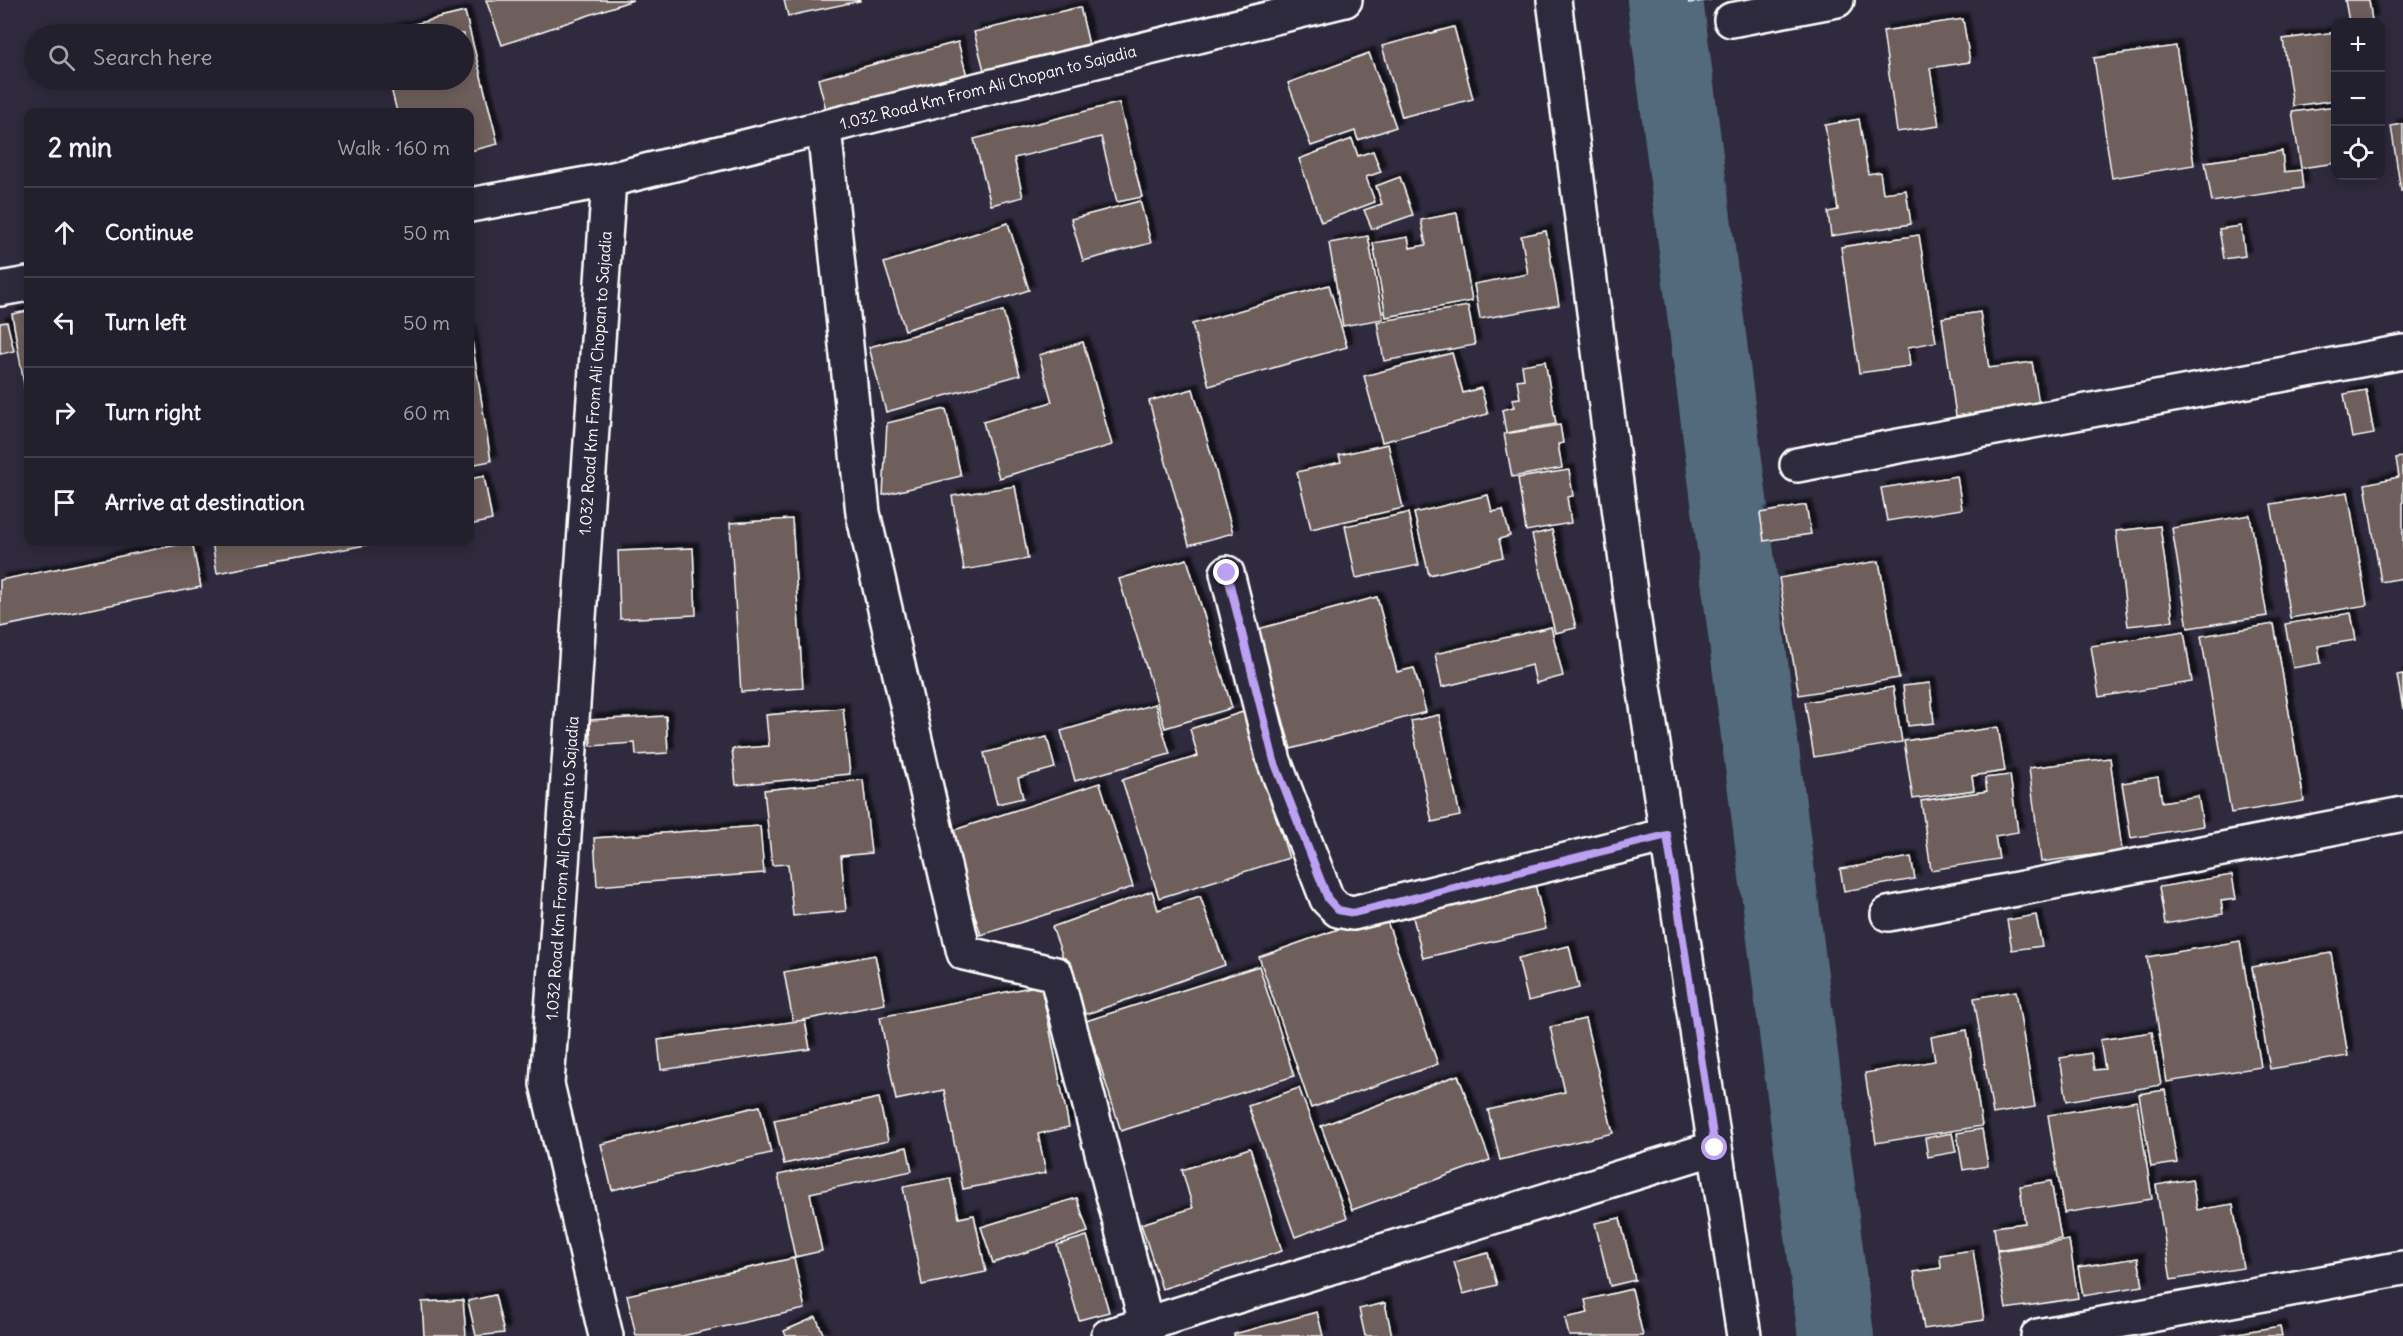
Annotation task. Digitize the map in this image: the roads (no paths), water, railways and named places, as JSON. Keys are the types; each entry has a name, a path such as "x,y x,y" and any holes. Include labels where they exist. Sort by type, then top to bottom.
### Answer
{"street":[{"name":"1.032 Road Km From Ali Chopan to Sajadia","path":"606,1336 547,1084 609,180 1345,0"},
{"path":"1554,0 1631,596 1744,1336"},
{"path":"1731,20 1837,0"},
{"path":"824,128 862,513 964,953 1056,974 1146,1323"},
{"path":"474,204 609,180"},
{"path":"0,289 24,285"},
{"path":"1797,465 2403,352"},
{"path":"1227,573 1274,761 1328,899 1338,910 1353,913 1667,835"},
{"path":"1888,914 2403,814"},
{"path":"1108,1336 1715,1148"},
{"path":"2038,1336 2403,1268"}],"waterway":[{"path":"1665,0 1836,1336"}]}
